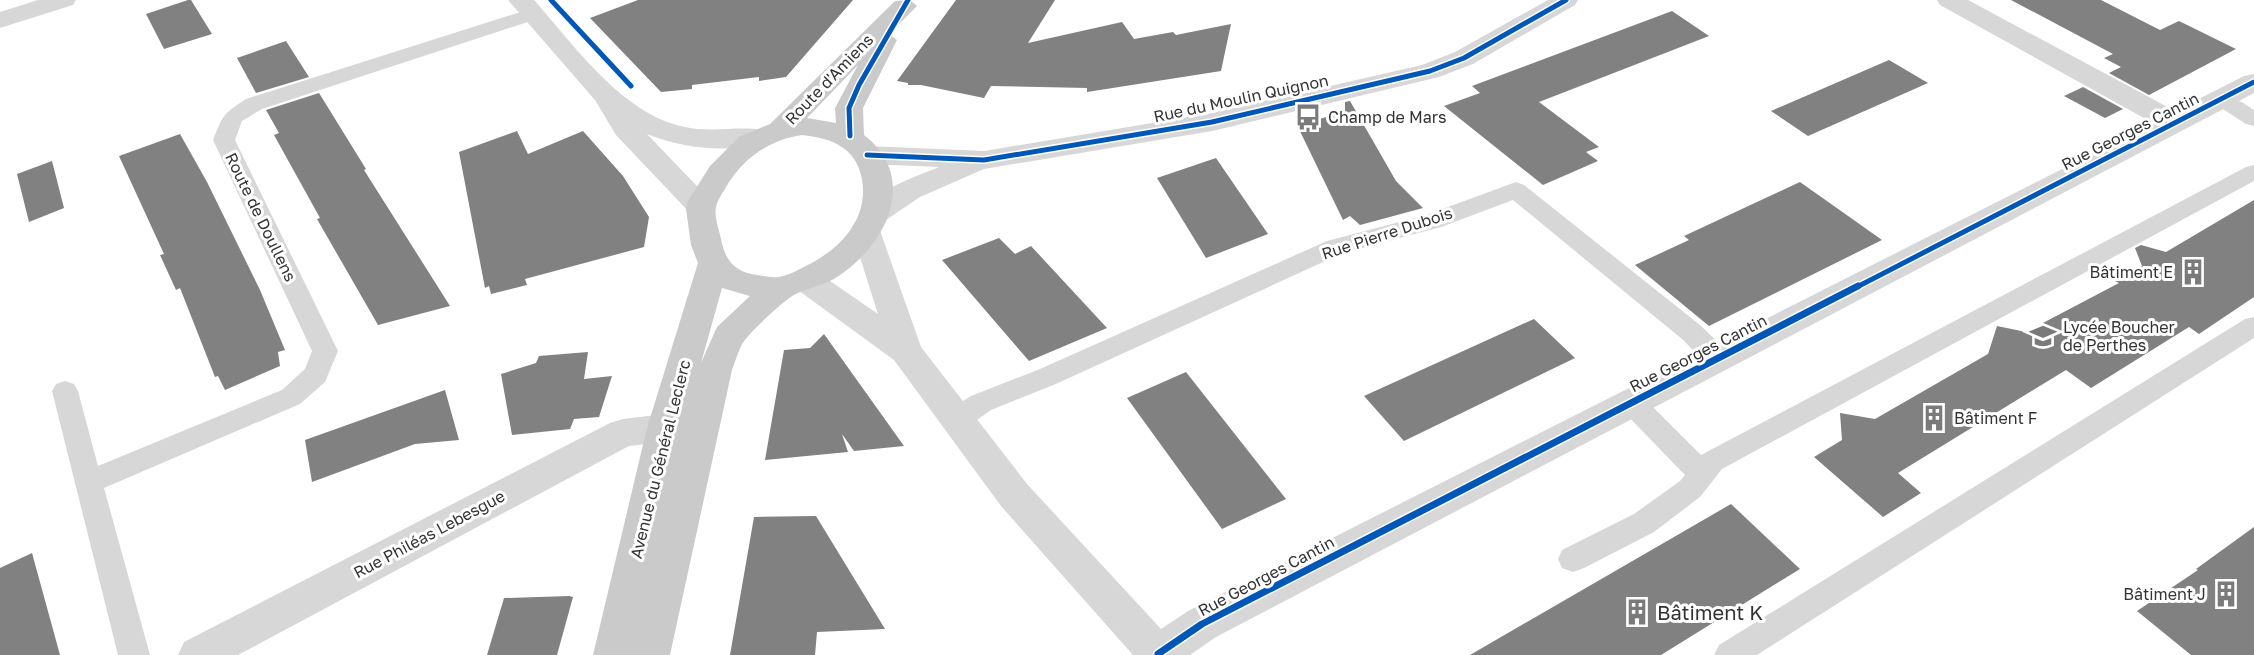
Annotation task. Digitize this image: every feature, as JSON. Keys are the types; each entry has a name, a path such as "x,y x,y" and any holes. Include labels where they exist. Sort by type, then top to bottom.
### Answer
{"main road":[{"name":"Route d'Amiens","path":"769,133 834,77 860,46 906,3"},
{"name":"Route d'Amiens","path":"859,146 849,108 859,85 906,3"},
{"path":"802,126 824,127 859,146 877,172 879,202 870,221 835,264 792,284 742,284 724,276 713,264 706,249 701,206 716,179 734,156 769,133 802,126"},
{"name":"Avenue du Général Leclerc","path":"614,655 665,428 713,264"},
{"name":"Avenue du Général Leclerc","path":"649,655 715,370 729,336 792,284"}],"street":[{"path":"0,20 64,0"},
{"name":"Rue du Moulin Quignon","path":"870,221 910,190 984,160 1212,122 1430,71 1464,58 1566,0"},
{"path":"1949,0 2175,123"},
{"name":"Route de Doullens","path":"527,7 606,96 626,129 701,206"},
{"name":"Rue Georges Cantin","path":"1158,654 1202,624 2254,82"},
{"name":"Route de Doullens","path":"606,96 644,121 665,131 717,139 769,133"},
{"name":"Rue du Moulin Quignon","path":"859,146 984,160"},
{"path":"870,221 906,351 1014,495 1158,654"},
{"path":"792,284 906,351"},
{"name":"Rue Philéas Lebesgue","path":"199,655 623,433 665,428"}],"lane":[{"name":"Route de Doullens","path":"88,482 291,397 316,375 325,351 224,140 233,117 254,104 527,7"},
{"path":"2222,99 2254,118"},
{"path":"1573,559 1644,523 1690,489 1712,461 2254,171"},
{"name":"Rue Pierre Dubois","path":"957,419 981,403 1049,376 1335,247 1433,221 1516,190 1691,332 1717,357"},
{"path":"1730,655 2254,326"},
{"path":"65,391 134,655"},
{"path":"1631,402 1702,474"}],"building":[{"path":"191,0 212,34 164,49 146,14"},
{"path":"638,0 853,0 786,77 759,81 759,77 692,85 692,89 661,92 590,18"},
{"path":"956,0 1055,0 1028,43 1122,22 1134,39 1173,32 1176,35 1231,24 1221,71 1087,92 1087,88 991,86 984,98 921,85 908,85 908,83 897,81"},
{"path":"2011,0 2101,0 2160,30 2179,21 2236,49 2149,95 2109,73 2121,67 2104,58 2113,54"},
{"path":"1672,11 1709,36 1539,102 1599,147 1586,152 1598,161 1543,185 1444,106 1480,93 1472,86"},
{"path":"286,41 309,77 256,93 237,58"},
{"path":"1889,60 1928,83 1808,136 1771,111"},
{"path":"2083,87 2123,109 2105,118 2064,96"},
{"path":"319,93 366,169 364,170 450,306 378,325 317,219 320,218 274,135 279,133 266,110"},
{"path":"1350,101 1396,181 1423,208 1360,225 1350,216 1343,220 1297,125 1345,112 1345,102"},
{"path":"517,131 528,154 583,131 623,176 649,217 644,247 525,279 527,285 491,294 489,286 485,288 459,152"},
{"path":"180,134 207,182 260,290 285,350 278,352 280,366 225,390 218,376 215,377 180,288 176,290 160,255 164,254 119,156"},
{"path":"1216,158 1268,234 1206,258 1157,178"},
{"path":"52,161 64,208 29,222 17,174"},
{"path":"1800,182 1882,240 1709,326 1635,265 1689,240 1684,236"},
{"path":"2254,200 2254,297 2199,334 2189,327 2091,388 2066,370 1898,473 1921,493 1883,517 1814,457 1842,440 1840,413 1875,419 1988,354 1997,326 2026,332 2119,283 2115,281 2142,266 2135,248 2141,245 2166,252"},
{"path":"999,238 1015,254 1031,246 1107,328 1029,361 942,260"},
{"path":"1534,319 1575,358 1404,441 1364,396"},
{"path":"824,334 904,446 854,451 842,434 848,452 765,460 784,350 810,348"},
{"path":"588,352 584,379 612,376 599,417 574,419 570,429 512,435 501,374 536,363 539,356"},
{"path":"1186,372 1286,499 1222,529 1127,398"},
{"path":"445,390 459,440 415,444 312,482 305,440"},
{"name":"Bâtiment K","path":"1731,504 1800,569 1661,655 1470,655"},
{"path":"816,516 885,629 817,632 815,655 730,655 754,517"},
{"name":"Bâtiment J","path":"2254,527 2254,655 2191,655 2137,611 2198,570 2196,569"},
{"path":"32,553 60,655 0,655 0,568"},
{"path":"573,597 557,655 487,655 504,598"}],"cycle path":[{"path":"551,0 631,86"},
{"path":"850,136 849,108 859,85 908,0"},
{"path":"867,155 984,160 1212,122 1430,71 1464,58 1566,0"},
{"path":"1158,654 1202,624 2254,82"}],"place":[{"name":"Champ de Mars","path":"1308,117"},
{"name":"Bâtiment E","path":"2193,272"},
{"name":"Lycée Boucher de Perthes","path":"2043,336"},
{"name":"Bâtiment F","path":"1934,418"},
{"name":"Bâtiment J","path":"2226,594"},
{"name":"Bâtiment K","path":"1637,612"}]}
